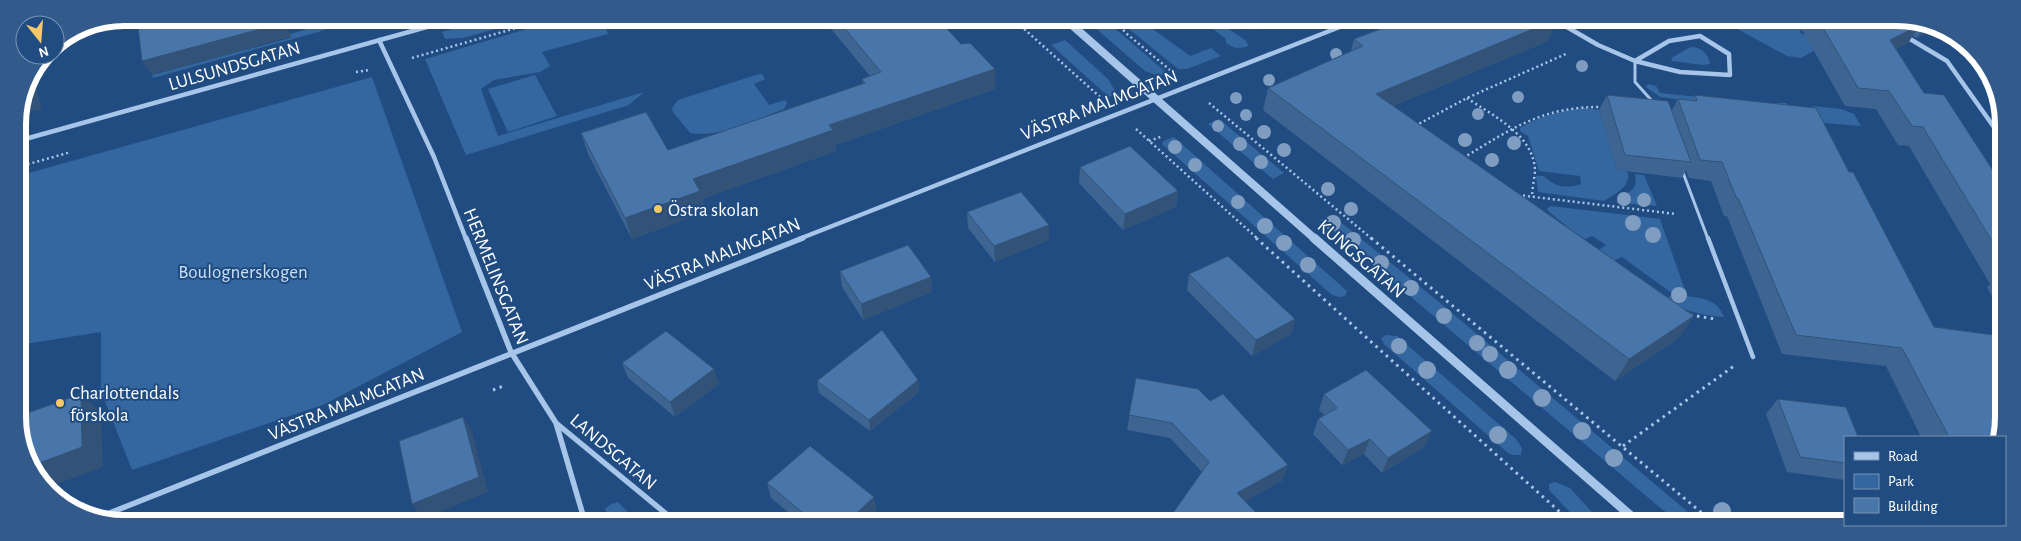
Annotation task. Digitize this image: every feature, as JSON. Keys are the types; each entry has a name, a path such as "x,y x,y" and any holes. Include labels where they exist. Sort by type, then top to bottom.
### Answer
{"street":[{"name":"LULSUNDSGATAN","path":"26,139 430,26"},
{"name":"KUNGSGATAN","path":"1073,26 1629,515"},
{"name":"VÄSTRA MALMGATAN","path":"108,514 354,417 511,352 1342,26"},
{"path":"1565,26 1635,61 1680,72 1730,75 1729,54 1700,36 1669,41 1635,61"},
{"path":"1895,32 1920,44 1947,61 1995,127"},
{"name":"HERMELINSGATAN","path":"379,40 434,157 511,352 556,423 583,515"},
{"name":"LANDSGATAN","path":"556,423 668,515"}],"lane":[{"path":"1635,61 1635,82 1656,105"},
{"path":"1680,164 1698,216 1753,356"}],"path":[{"path":"1022,26 1563,515"},
{"path":"1119,26 1188,86 1705,515"},
{"path":"1415,126 1466,98 1569,53"},
{"path":"1466,98 1523,138 1531,153 1536,171 1532,182 1532,197"},
{"path":"1467,164 1460,159 1544,113 1570,107 1607,107"},
{"path":"1407,120 1422,131"},
{"path":"1518,200 1510,194 1698,216"},
{"path":"1682,312 1706,319 1738,320"},
{"path":"1623,446 1727,369 1753,356"}],"green space":[{"path":"304,26 338,26 153,78 152,75 290,38 290,34 305,30"},
{"path":"462,26 506,26 463,38 445,39 442,32"},
{"path":"537,26 605,26 608,34 542,52 550,66 540,72 494,80 481,89 498,136 644,92 629,105 466,155 425,59"},
{"path":"1093,26 1112,26 1167,73 1159,76 1145,71"},
{"path":"1125,26 1149,26 1190,56 1211,48 1221,56 1187,69 1178,69"},
{"path":"1209,26 1224,26 1245,40 1249,46 1237,48 1226,43 1226,39"},
{"path":"1732,26 1807,26 1799,32 1824,45 1801,58 1787,56"},
{"path":"1065,40 1108,79 1117,94 1109,97 1051,45"},
{"path":"1691,47 1698,48 1704,52 1710,64 1702,65 1672,61 1671,58"},
{"path":"1961,50 1975,64 1990,92"},
{"path":"759,74 763,75 765,79 754,84 769,105 785,100 787,103 784,109 726,131 702,134 690,133 673,112 672,108 678,100"},
{"path":"535,75 557,116 508,132 488,89"},
{"name":"Boulognerskogen","path":"372,77 462,332 325,404 132,470 101,391 101,332 26,344 26,174"},
{"path":"1648,84 1656,86 1660,93 1756,103 1786,103 1791,108 1811,109 1813,106 1841,109 1854,114 1861,126 1801,121 1768,111 1660,97 1646,87"},
{"path":"1585,108 1599,110 1617,170 1627,171 1628,176 1625,185 1604,201 1538,192 1536,176 1544,176 1556,185 1566,187 1581,184 1580,176 1539,171 1528,136 1520,131 1520,128 1551,114"},
{"path":"1219,119 1284,173 1273,179 1208,124"},
{"path":"1174,137 1347,291 1345,296 1332,295 1162,144 1164,141"},
{"path":"1635,174 1644,175 1657,206 1617,203 1634,187"},
{"path":"1551,206 1660,219 1687,296 1714,303 1724,317 1693,312 1664,300 1673,294 1622,257 1613,261 1599,250 1606,245 1592,236 1585,239 1574,232 1548,211 1547,208"},
{"path":"1333,216 1439,302 1692,515 1670,515 1658,506 1320,220"},
{"path":"1386,335 1397,336 1516,439 1522,448 1521,455 1508,453 1384,344 1381,338"},
{"path":"1555,482 1570,488 1595,515 1572,515 1549,490 1549,484"},
{"path":"618,502 630,515 607,515 605,509 611,504"}],"building":[{"path":"138,26 272,26 142,61"},
{"path":"843,26 944,26 961,44 970,43 995,69 829,125 833,130 693,179 700,191 625,218 581,133 646,112 668,150 865,83 862,79 881,72"},
{"path":"1388,26 1540,26 1376,94 1694,316 1629,359 1268,88 1363,46 1354,39"},
{"path":"1822,26 1903,26 1914,28 1890,40 1924,93 1944,95 1995,174 1995,246 1923,127 1912,126 1889,91 1858,88"},
{"path":"1607,95 1668,101 1691,162 1625,155"},
{"path":"1695,95 1816,108 1849,172 1853,172 1934,327 1995,335 1995,423 1993,436 1948,436 1902,348 1796,335 1722,162 1700,160 1678,99 1697,101"},
{"path":"1130,146 1178,191 1125,214 1080,167"},
{"path":"1021,192 1049,225 994,246 967,212"},
{"path":"908,245 931,277 861,304 840,271"},
{"path":"1228,256 1295,319 1256,340 1189,274"},
{"path":"882,330 918,380 869,420 817,381"},
{"path":"666,331 714,369 670,402 622,363"},
{"path":"1366,370 1432,431 1388,458 1370,439 1348,450 1318,419 1337,408 1324,394"},
{"path":"1136,378 1198,389 1210,401 1223,394 1288,465 1237,493 1258,515 1172,515 1209,462 1172,423 1129,415"},
{"path":"81,394 82,447 38,463 28,436 26,414"},
{"path":"1778,399 1846,407 1858,436 1844,436 1844,463 1800,457"},
{"path":"463,417 479,477 412,504 399,441"},
{"path":"810,446 874,497 855,515 806,515 767,483"}],"place":[{"name":"Östra skolan","path":"658,209"},
{"name":"Charlottendals förskola","path":"60,403"}]}
